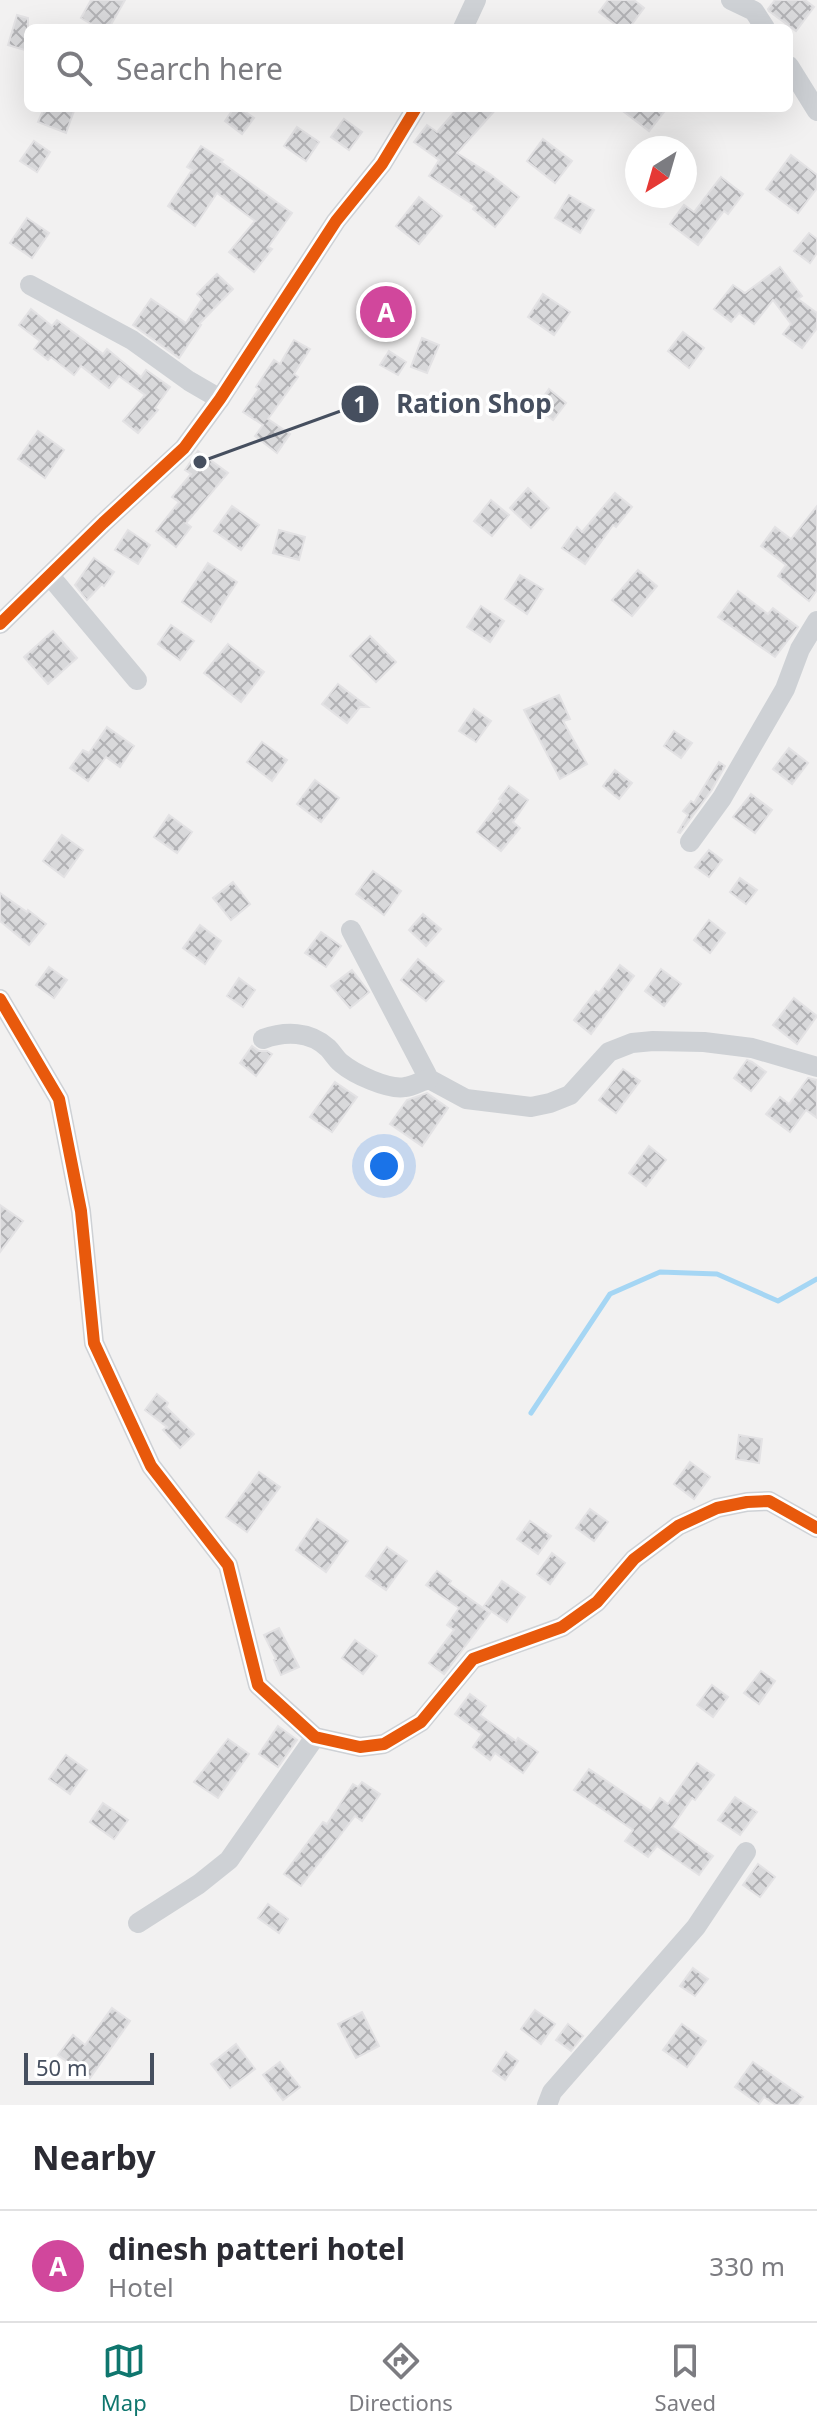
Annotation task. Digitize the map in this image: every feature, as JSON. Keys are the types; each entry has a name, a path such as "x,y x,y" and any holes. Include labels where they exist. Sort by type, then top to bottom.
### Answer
{"street":[{"path":"465,24 476,0"},
{"path":"731,0 754,11 762,24"},
{"path":"793,72 817,111"},
{"path":"0,624 184,448 220,399 336,221 382,164 414,112"},
{"path":"30,285 132,340 220,399"},
{"path":"50,576 137,680"},
{"path":"690,842 722,798 785,689 800,649 817,621"},
{"path":"351,930 429,1079 466,1099 531,1107 550,1103 570,1095 609,1052 632,1043 653,1041 704,1042 752,1048 817,1067"},
{"path":"0,999 59,1099 81,1211 94,1343 151,1466 228,1565 258,1685 315,1737 360,1747 384,1744 421,1722 473,1659 562,1627 597,1602 634,1559 678,1526 717,1508 769,1501 817,1528"},
{"path":"263,1039 279,1033 297,1032 326,1046 342,1064 393,1087 405,1087 429,1079"},
{"path":"138,1923 199,1884 229,1860 315,1737"},
{"path":"547,2105 552,2092 696,1927 746,1852"}],"building":[{"path":"91,0 125,0 111,24 91,24 81,18"},
{"path":"608,0 634,0 644,8 632,24 615,24 599,12"},
{"path":"775,0 805,0 814,7 796,31 793,24 787,24 768,9"},
{"path":"17,15 28,18 28,24 24,24 24,50 8,45"},
{"path":"42,112 74,112 66,133 38,122"},
{"path":"231,112 246,112 254,118 242,134 225,121"},
{"path":"454,112 493,112 457,153 519,197 495,227 473,209 475,206 429,176 439,160 414,142 427,125 437,132"},
{"path":"624,112 664,112 649,131"},
{"path":"344,119 362,132 349,150 331,137"},
{"path":"297,127 319,142 306,161 284,146"},
{"path":"543,139 572,161 555,183 527,161"},
{"path":"34,141 50,152 37,172 20,161"},
{"path":"201,146 292,213 268,247 272,249 254,272 229,252 255,221 217,193 195,226 168,206 192,170 187,167"},
{"path":"791,155 817,175 817,188 798,213 766,189"},
{"path":"721,177 743,194 728,214 724,211 698,245 670,224 682,208 694,212"},
{"path":"569,195 594,210 580,233 555,218"},
{"path":"419,197 442,216 419,244 396,226"},
{"path":"27,218 49,233 32,258 10,243"},
{"path":"809,233 817,239 817,253 810,263 794,251"},
{"path":"780,267 802,296 798,299 817,313 817,328 802,348 783,334 791,324 773,300 754,324 739,313 731,322 714,309 733,285 745,293"},
{"path":"217,274 233,289 199,324 179,358 133,325 151,299 186,323 202,299 197,294"},
{"path":"543,294 570,312 554,335 528,317"},
{"path":"31,309 52,326 57,320 103,354 107,349 141,377 146,370 170,387 155,408 158,410 138,433 123,421 145,395 119,376 109,388 81,366 74,375 51,357 48,360 34,349 40,341 19,325"},
{"path":"683,332 704,348 689,368 668,351"},
{"path":"422,338 439,345 427,373 411,367"},
{"path":"294,340 310,349 294,374 298,377 268,419 290,434 277,453 255,436 263,425 243,412 274,360 280,364"},
{"path":"389,351 406,362 398,375 380,365"},
{"path":"549,389 566,403 553,420 536,407"},
{"path":"38,431 64,450 45,478 18,459"},
{"path":"198,451 228,473 186,523 191,527 176,547 156,531 179,502 172,497 191,474 185,470"},
{"path":"528,488 549,508 531,528 510,508"},
{"path":"615,493 632,507 616,527 613,525 585,564 562,548 577,527 582,532"},
{"path":"491,500 509,515 492,536 474,521"},
{"path":"232,506 259,525 241,550 214,531"},
{"path":"817,506 817,590 809,601 778,576 786,565 761,546 775,527 791,539"},
{"path":"128,530 150,545 138,564 115,550"},
{"path":"279,530 305,537 299,560 273,553"},
{"path":"94,558 114,572 104,586 102,584 87,600 75,585"},
{"path":"208,563 237,582 211,622 182,602"},
{"path":"638,570 657,586 632,616 612,600"},
{"path":"520,575 543,589 527,614 505,599"},
{"path":"738,591 768,614 773,608 798,627 775,657 718,617"},
{"path":"481,606 504,621 490,642 467,627"},
{"path":"171,625 194,641 180,660 158,644"},
{"path":"53,631 77,658 48,684 24,657"},
{"path":"370,636 396,662 376,682 350,656"},
{"path":"228,644 264,672 241,702 204,673"},
{"path":"338,684 368,707 360,707 347,723 322,704"},
{"path":"559,695 570,719 563,721 587,764 560,779 524,710"},
{"path":"474,709 491,721 476,742 459,731"},
{"path":"107,727 134,746 120,767 106,757 88,781 70,768 83,750 89,753"},
{"path":"674,731 692,743 681,758 664,746"},
{"path":"262,742 287,760 272,781 247,762"},
{"path":"789,748 808,763 792,784 773,769"},
{"path":"719,762 725,766 711,791 678,832 688,815 683,811 691,801 694,803"},
{"path":"615,770 632,783 619,799 603,786"},
{"path":"315,780 339,798 321,822 297,804"},
{"path":"509,786 528,800 513,822 520,828 501,851 477,832"},
{"path":"751,794 772,810 755,833 733,817"},
{"path":"169,815 192,832 177,853 154,837"},
{"path":"62,835 83,850 64,877 43,861"},
{"path":"709,850 722,860 709,877 695,867"},
{"path":"373,871 401,891 384,915 356,894"},
{"path":"740,878 757,890 746,904 730,892"},
{"path":"233,882 250,904 231,920 213,898"},
{"path":"0,893 46,924 29,945 0,921"},
{"path":"423,914 441,929 426,946 409,930"},
{"path":"709,920 725,933 710,953 694,940"},
{"path":"200,925 221,941 205,964 183,948"},
{"path":"321,932 341,946 326,967 305,953"},
{"path":"418,959 444,981 426,1001 401,980"},
{"path":"620,965 634,976 591,1034 574,1020"},
{"path":"49,967 67,980 54,998 36,985"},
{"path":"661,969 681,984 664,1006 645,991"},
{"path":"352,970 369,992 350,1008 331,986"},
{"path":"239,978 255,990 243,1007 227,996"},
{"path":"794,998 817,1016 797,1044 773,1025"},
{"path":"252,1046 272,1054 256,1076 240,1063"},
{"path":"747,1060 766,1072 751,1091 734,1078"},
{"path":"623,1069 640,1081 616,1113 599,1100"},
{"path":"808,1078 817,1080 817,1118 806,1110 790,1132 766,1114 780,1097 789,1104"},
{"path":"335,1082 357,1097 332,1132 310,1117"},
{"path":"427,1093 448,1108 422,1146 390,1124 407,1100"},
{"path":"649,1146 666,1160 646,1186 629,1173"},
{"path":"0,1205 23,1221 0,1252"},
{"path":"157,1394 194,1434 180,1448 163,1430 167,1427 145,1410"},
{"path":"739,1435 762,1439 759,1463 736,1459"},
{"path":"690,1462 710,1477 694,1499 674,1484"},
{"path":"259,1472 280,1487 247,1532 226,1517"},
{"path":"590,1509 608,1522 594,1541 576,1528"},
{"path":"317,1519 348,1541 326,1572 296,1550"},
{"path":"530,1521 551,1536 538,1554 517,1539"},
{"path":"387,1547 407,1561 386,1590 366,1576"},
{"path":"552,1553 565,1563 550,1584 537,1574"},
{"path":"437,1571 451,1581 449,1584 490,1613 444,1674 429,1663 454,1630 447,1625 459,1608 426,1585"},
{"path":"502,1581 525,1597 507,1622 484,1606"},
{"path":"279,1628 299,1667 281,1675 264,1635"},
{"path":"355,1640 377,1656 363,1674 342,1658"},
{"path":"761,1671 775,1681 759,1704 744,1693"},
{"path":"712,1685 728,1697 713,1717 697,1705"},
{"path":"470,1694 486,1706 480,1715 516,1741 518,1738 538,1752 523,1773 495,1753 490,1760 473,1747 482,1734 455,1714"},
{"path":"278,1726 297,1740 278,1767 259,1754"},
{"path":"228,1739 249,1754 218,1798 194,1782"},
{"path":"66,1755 87,1770 70,1794 49,1779"},
{"path":"697,1763 714,1775 695,1800 692,1798 672,1827 713,1856 699,1875 657,1846 648,1857 625,1841 633,1830 574,1790 589,1769 651,1811 660,1798 668,1804"},
{"path":"362,1782 380,1794 362,1821 355,1816 301,1886 284,1874 323,1822 327,1824 353,1784 358,1787"},
{"path":"735,1797 757,1812 740,1835 718,1820"},
{"path":"103,1803 128,1820 114,1839 90,1822"},
{"path":"758,1864 775,1877 760,1897 743,1885"},
{"path":"268,1904 288,1919 279,1933 258,1918"},
{"path":"693,1968 708,1979 695,1996 680,1986"},
{"path":"112,2008 130,2021 90,2078 58,2055 73,2035 85,2045"},
{"path":"535,2010 555,2024 541,2044 521,2029"},
{"path":"362,2012 379,2046 356,2058 338,2024"},
{"path":"568,2024 583,2036 571,2051 556,2040"},
{"path":"682,2024 706,2041 687,2067 663,2050"},
{"path":"236,2044 255,2069 230,2088 211,2064"},
{"path":"506,2052 518,2061 505,2080 493,2071"},
{"path":"280,2062 300,2087 283,2100 263,2075"},
{"path":"753,2062 803,2097 797,2105 776,2105 764,2097 759,2104 735,2087"}],"waterway":[{"path":"531,1413 610,1294 660,1272 717,1274 778,1301 817,1279"}],"cycle path":[{"path":"0,624 184,448 220,399 336,221 382,164 414,112"},
{"path":"0,999 59,1099 81,1211 94,1343 151,1466 228,1565 258,1685 315,1737 360,1747 384,1744 421,1722 473,1659 562,1627 597,1602 634,1559 678,1526 717,1508 769,1501 817,1528"}],"place":[{"name":"dinesh patteri hotel","path":"386,312"},
{"name":"Ration Shop","path":"200,462"}]}
